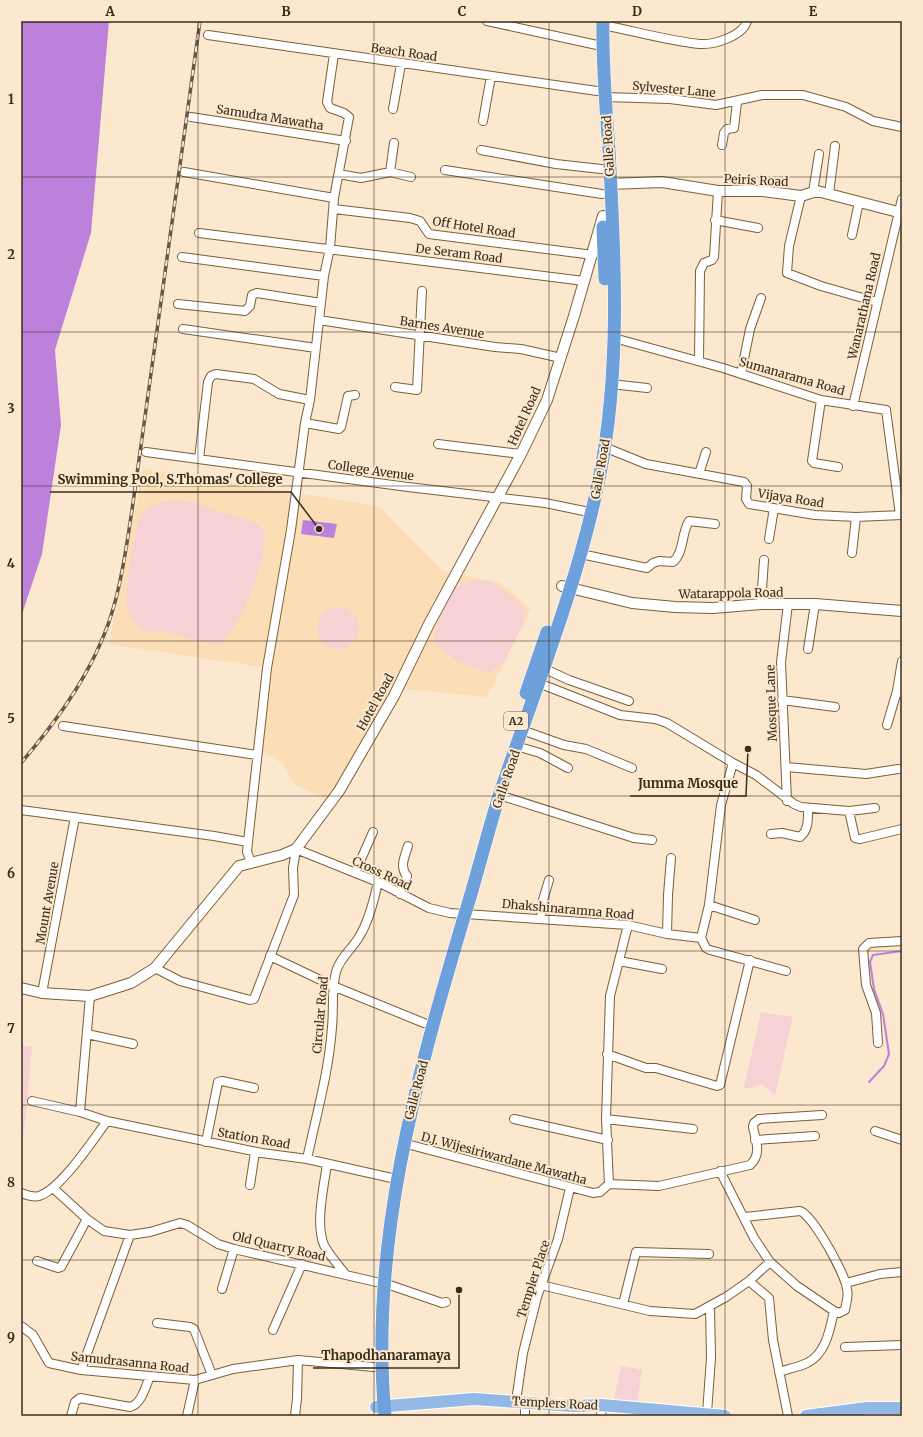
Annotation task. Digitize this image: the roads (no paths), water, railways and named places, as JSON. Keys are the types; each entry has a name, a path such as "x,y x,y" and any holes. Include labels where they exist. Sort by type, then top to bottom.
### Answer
{"highway":[{"name":"Galle Road","path":"380,1411 374,1367 380,1282 403,1112 462,913 499,795 522,730 535,681 545,669 566,588 588,513 604,447 611,384 614,338 603,254 606,189 597,45 601,22"},
{"name":"Galle Road","path":"393,1178 462,913 473,854 535,681 566,588 581,554 600,429 607,337 603,254 603,216 606,189 602,169 601,22"},
{"name":"Galle Road","path":"380,1282 382,1309 380,1411"}],"main road":[{"name":"Templers Road","path":"380,1411 474,1399 573,1406 601,1411 707,1413 725,1416"},
{"path":"806,1416 902,1408"}],"street":[{"path":"487,21 597,45"},
{"path":"601,22 702,44 722,41 736,34 746,26 747,21"},
{"name":"Beach Road","path":"208,35 491,76 601,94"},
{"path":"251,862 247,852 267,668 291,530 305,423 310,400 324,276 330,248 334,198 346,141 348,117 344,113 330,108 327,102 334,54"},
{"path":"393,110 401,64"},
{"path":"483,121 491,76"},
{"name":"Sylvester Lane","path":"601,94 670,99 716,105 737,102 746,98 762,95 803,95 846,108 873,121 902,127"},
{"path":"722,145 726,129 734,128 737,102"},
{"name":"Samudra Mawatha","path":"191,117 346,141"},
{"path":"390,172 394,143"},
{"path":"829,194 835,146"},
{"path":"481,150 556,164 602,169"},
{"path":"812,192 819,154"},
{"path":"445,170 606,189"},
{"path":"184,172 334,198"},
{"path":"339,174 361,178 390,172 411,177"},
{"name":"Peiris Road","path":"606,189 662,182 718,191 762,191 801,196 812,192 829,194 900,212"},
{"path":"699,361 700,271 704,263 712,260 714,257 718,191"},
{"path":"801,196 789,246 787,273 821,286 877,302"},
{"name":"Wanarathana Road","path":"853,406 902,199"},
{"path":"852,235 859,202"},
{"name":"Off Hotel Road","path":"334,209 410,218 420,222 426,233 429,234 603,254"},
{"path":"716,220 758,228"},
{"name":"De Seram Road","path":"199,233 330,248 584,281"},
{"name":"Hotel Road","path":"296,849 339,791 394,696 429,624 499,497 546,400 561,358 584,281 603,254"},
{"path":"182,257 324,276"},
{"path":"395,387 417,390 422,291"},
{"path":"178,304 245,311 250,306 252,296 257,293 321,303"},
{"path":"741,374 750,329 760,298"},
{"name":"Barnes Avenue","path":"319,320 495,347 521,349 561,358"},
{"path":"183,329 316,348"},
{"name":"Sumanarama Road","path":"614,338 699,361 821,400 886,410 901,515"},
{"path":"199,459 208,382 211,376 216,374 254,379 279,394 310,400"},
{"path":"611,384 647,388"},
{"path":"305,423 340,428 348,396 355,395"},
{"path":"821,400 812,461 838,467"},
{"path":"438,444 521,454"},
{"name":"Vijaya Road","path":"604,447 646,464 744,482 748,486 746,499 750,504 815,515 856,517 901,515"},
{"name":"College Avenue","path":"146,452 408,487 545,503 588,513"},
{"path":"699,474 706,452"},
{"path":"769,539 774,508"},
{"path":"852,553 856,517"},
{"path":"581,554 647,568 653,563 659,561 673,562 679,557 682,538 689,521 715,524"},
{"path":"760,604 764,560"},
{"name":"Watarappola Road","path":"566,588 632,603 675,608 713,608 760,604 815,604 902,611"},
{"name":"Mosque Lane","path":"787,801 781,662 788,604"},
{"path":"808,649 815,604"},
{"path":"887,726 900,692 902,661"},
{"path":"545,669 569,680 628,701"},
{"path":"535,681 620,715 655,719 667,723 732,763 756,775 787,801 801,807 849,811 875,808"},
{"path":"782,700 834,707"},
{"path":"63,726 257,754"},
{"path":"522,730 564,745 586,749 632,768"},
{"path":"516,746 540,753 568,768"},
{"path":"732,763 721,805 709,905 701,938 706,948 710,950 786,971"},
{"path":"786,766 866,774 898,769"},
{"path":"499,795 634,838 652,840"},
{"path":"770,834 782,833 800,837 803,835 808,822 808,808"},
{"path":"21,810 248,842"},
{"path":"849,811 856,838 860,839 902,829"},
{"name":"Mount Avenue","path":"42,993 75,817"},
{"path":"355,873 373,832"},
{"path":"400,894 407,876 402,867 408,846"},
{"path":"21,988 42,993 90,996 111,991 132,983 155,968 236,870 243,864 282,855 296,849"},
{"path":"155,968 180,981 250,1000 254,998 294,895 293,868 296,849"},
{"name":"Cross Road","path":"296,849 378,882 429,908 462,913"},
{"path":"667,934 671,858"},
{"path":"541,918 543,900 549,880"},
{"name":"Circular Road","path":"307,1159 333,1026 333,986 340,962 360,936 365,925 378,882"},
{"path":"709,905 755,920"},
{"name":"Dhakshinaramna Road","path":"462,913 628,925 667,934 701,938"},
{"path":"609,1184 606,1118 610,996 628,925"},
{"path":"878,1043 876,1013 866,985 863,949 869,943 902,941"},
{"path":"270,956 333,986 424,1023"},
{"path":"607,1054 646,1068 656,1068 717,1086 720,1085 750,960"},
{"path":"619,961 662,969"},
{"path":"80,1112 90,996"},
{"path":"87,1034 133,1044"},
{"path":"206,1142 218,1082 222,1081 254,1088"},
{"name":"Station Road","path":"32,1101 80,1112 107,1121 256,1152 307,1159 393,1178"},
{"name":"D.J. Wijesiriwardane Mawatha","path":"403,1143 593,1193 600,1192 609,1184 659,1186 750,1165 755,1160 758,1153 753,1127 754,1123 759,1119 822,1115"},
{"path":"606,1118 693,1129"},
{"path":"514,1119 608,1140"},
{"path":"21,1193 30,1197 39,1196 53,1188 66,1175 107,1121"},
{"path":"875,1131 902,1140"},
{"path":"755,1140 815,1136"},
{"path":"250,1185 256,1152"},
{"path":"327,1164 321,1215 321,1232 324,1245 346,1275"},
{"path":"720,1171 745,1217 754,1238 770,1262 797,1286 834,1311 839,1313 845,1310 848,1290 846,1283 834,1256 805,1212 800,1211 745,1217"},
{"name":"Old Quarry Road","path":"53,1188 87,1219 104,1230 130,1235 150,1232 180,1223 218,1244 234,1249 380,1282 442,1303 446,1302"},
{"name":"Templer Place","path":"525,1416 521,1402 523,1353 537,1297 558,1239 570,1188"},
{"path":"37,1261 58,1268 61,1267 87,1219"},
{"path":"81,1370 130,1235"},
{"path":"222,1289 234,1249"},
{"path":"623,1304 636,1252 709,1254"},
{"path":"541,1285 650,1311 695,1314 726,1297 749,1281 770,1262"},
{"path":"273,1330 302,1264"},
{"path":"846,1283 880,1274 902,1272"},
{"path":"749,1281 769,1298 773,1340 788,1416"},
{"path":"707,1413 712,1358 710,1306"},
{"path":"779,1372 808,1362 820,1351 828,1339 834,1311"},
{"path":"157,1323 190,1327 194,1329 212,1375"},
{"name":"Samudrasanna Road","path":"21,1326 33,1335 49,1363 81,1370 195,1380 233,1369 298,1360 374,1367"},
{"path":"845,1347 902,1345"},
{"path":"295,1416 298,1399 298,1360"},
{"path":"71,1416 75,1402 80,1398 130,1407 135,1406 150,1376"},
{"path":"187,1416 195,1380"}],"waterway":[{"path":"869,1082 884,1066 889,1054 883,1014 874,989 870,962 873,955 902,951"}],"railway":[{"path":"21,763 50,727 77,688 89,667 108,625 118,590 126,552 200,21"}],"place":[{"name":"Swimming Pool, S.Thomas' College","path":"319,529"},
{"name":"Jumma Mosque","path":"748,749"},
{"name":"Thapodhanaramaya","path":"459,1290"}]}
